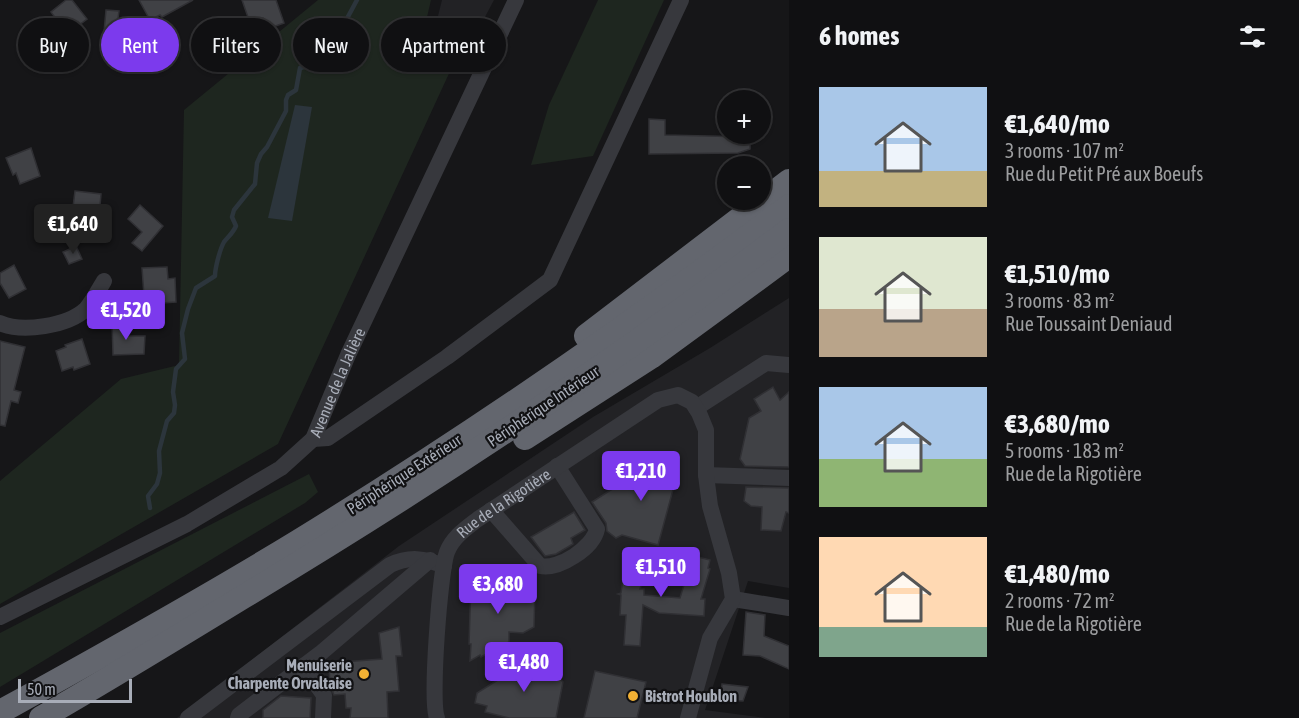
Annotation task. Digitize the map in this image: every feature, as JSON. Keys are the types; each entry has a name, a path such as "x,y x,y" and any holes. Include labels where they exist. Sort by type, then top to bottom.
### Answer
{"highway":[{"path":"501,411 511,390 573,346 789,181"},
{"name":"Périphérique Extérieur","path":"0,712 297,542 501,411 679,288 789,206"},
{"name":"Périphérique Intérieur","path":"40,718 266,584 431,481 633,346 789,230"},
{"path":"431,481 468,472 586,400 783,264"}],"street":[{"name":"Avenue de la Jalière","path":"0,617 187,524 282,468 313,439 348,356 516,0"},
{"path":"313,439 328,438 447,357 550,280 681,0"},
{"path":"0,322 5,325 26,327 54,326 85,309 104,281"},
{"path":"688,718 710,638 733,599 729,573 710,506 706,475 706,430 696,408 766,363 789,365"},
{"name":"Rue de la Rigotière","path":"437,718 434,698 441,582 437,563 446,554 456,536 491,510 658,400 678,395 692,402 696,408"},
{"path":"491,510 540,566 548,568 560,565 595,538 597,529 557,466"},
{"path":"706,475 789,478"},
{"path":"188,718 390,565 409,558 437,563"},
{"path":"238,718 437,563"},
{"path":"733,599 789,608"},
{"path":"303,666 324,695 323,718"}],"shaded area":[{"path":"318,0 431,0 427,18 381,18 381,72 450,72 278,444 0,604 0,481 121,379 179,365 184,110 230,72 281,72 281,30 293,21 293,72 369,72 369,18 296,18"},
{"path":"442,0 494,0 484,18 438,18"},
{"path":"598,0 664,0 593,156 531,165 549,105"},
{"path":"295,105 312,107 292,221 268,218"},
{"path":"789,298 789,588 748,581 705,710 766,718 177,718 399,546 593,417"},
{"path":"309,474 318,492 305,503 0,687 0,633"}],"building":[{"path":"66,0 72,0 86,18 55,18 51,12"},
{"path":"139,0 193,0 162,17 160,15 149,18"},
{"path":"242,0 276,0 284,23 281,24 281,18 248,18"},
{"path":"106,10 119,11 118,18 105,18"},
{"path":"649,119 665,120 665,135 717,136 717,144 750,144 750,149 738,153 649,154"},
{"path":"31,148 40,176 20,184 16,173 13,175 6,158"},
{"path":"75,191 101,194 99,218 72,215"},
{"path":"140,205 163,226 142,251 132,243 142,232 128,219"},
{"path":"76,246 82,259 69,264 63,252"},
{"path":"14,265 26,289 9,298 0,283 0,273"},
{"path":"167,267 168,279 175,278 176,302 162,303 155,295 144,296 142,268"},
{"path":"112,322 125,322 125,336 145,336 144,354 113,355"},
{"path":"82,339 90,364 74,370 73,367 62,371 56,351"},
{"path":"0,341 25,347 14,390 21,392 18,403 11,401 5,426 0,425"},
{"path":"773,387 780,400 789,392 789,467 745,466 740,459 749,418 761,411 754,399"},
{"path":"670,452 679,465 677,486 674,486 658,545 622,535 616,538 607,531 606,523 592,502"},
{"path":"746,487 789,488 789,513 786,512 781,531 761,530 762,507 751,506 744,501"},
{"path":"574,512 585,530 571,538 573,544 556,554 545,556 531,537"},
{"path":"698,557 710,560 708,568 710,569 701,599 705,599 704,616 659,613 643,605 640,646 624,645 626,615 620,615 621,595 618,594 621,593 625,565 646,569 640,589 644,589 644,595 680,598 691,562 696,564"},
{"path":"471,581 535,588 534,627 523,633 509,632 509,642 470,661 471,644 469,644"},
{"path":"746,612 765,615 764,636 789,646 789,669 760,656 743,655"},
{"name":"Menuiserie Charpente Orvaltaise","path":"399,627 402,656 396,656 399,691 387,692 388,718 350,718 351,708 346,708 345,694 334,695 330,686 329,663 382,659 379,633"},
{"path":"538,655 563,682 556,718 509,718 485,712 487,706 475,703 477,693"},
{"path":"595,671 646,682 637,718 584,718"},
{"path":"722,684 748,687 743,701 721,700"},
{"path":"281,696 311,698 310,718 263,718 263,710"}],"waterway":[{"path":"150,508 148,496 157,484 160,473 159,451 167,421 174,413 173,392 176,369 185,359 182,333 196,288 215,276 222,245 236,226 232,217 234,210 255,184 257,163 286,111 288,95 296,90 300,68 313,65 320,54 336,39 357,0"}],"place":[{"name":"Menuiserie Charpente Orvaltaise","path":"364,674"},
{"name":"Bistrot Houblon","path":"633,696"}]}
